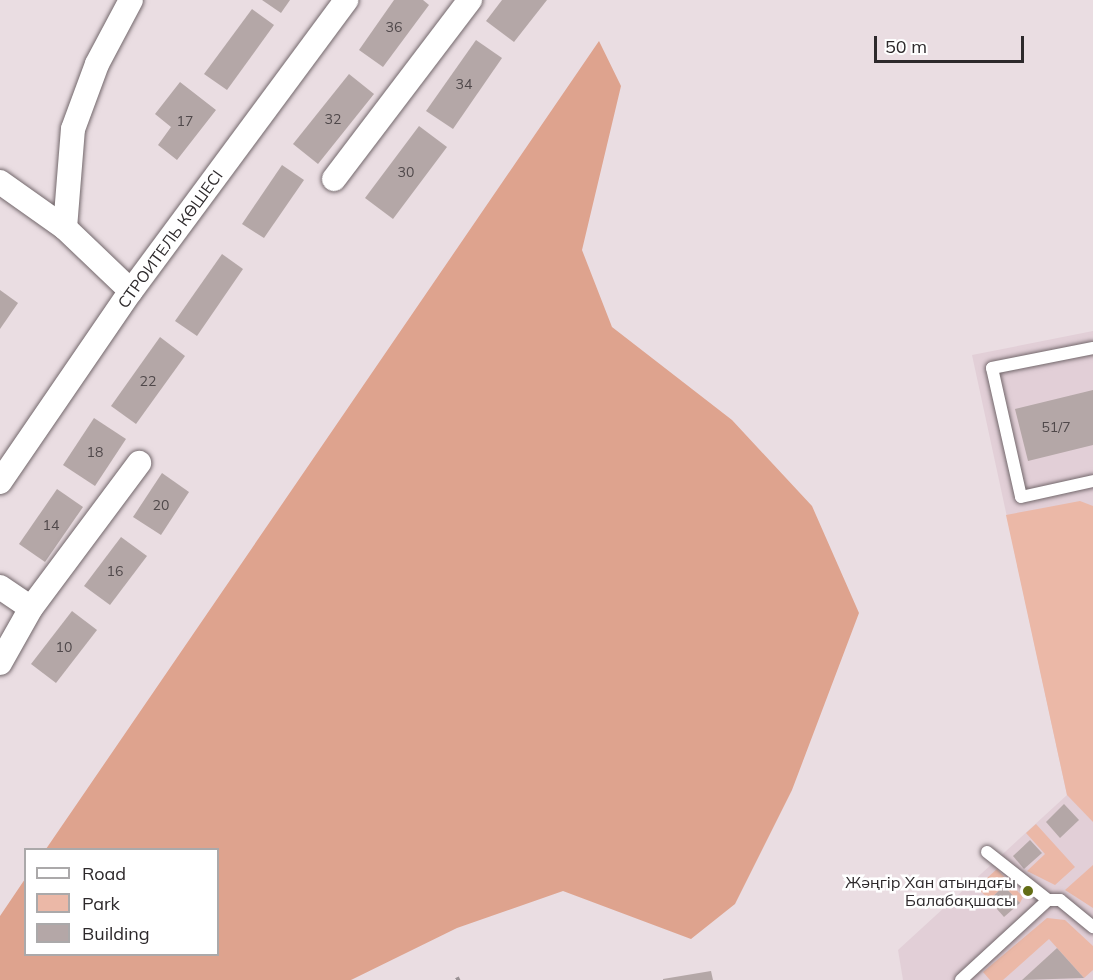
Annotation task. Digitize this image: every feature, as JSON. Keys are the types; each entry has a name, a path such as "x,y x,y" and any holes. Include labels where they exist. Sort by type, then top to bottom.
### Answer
{"street":[{"path":"65,228 73,129 98,64 131,0"},
{"name":"СТРОИТЕЛЬ КӨШЕСІ","path":"0,482 131,291 346,0"},
{"path":"333,179 470,0"},
{"path":"0,182 65,228 131,291"},
{"path":"0,663 31,608 139,463"},
{"path":"0,587 31,608"}],"lane":[{"path":"1093,348 992,368 1021,497 1093,481"},
{"path":"987,852 1048,900 1060,900 1093,927"},
{"path":"961,980 1048,900"}],"shaded area":[{"path":"599,41 621,86 582,250 612,327 732,420 812,506 859,613 792,790 735,904 691,939 563,891 457,928 351,980 0,980 0,916 24,880 24,956 219,956 219,848 47,848"},
{"path":"1093,331 1093,980 903,980 898,950 1067,795 972,355"}],"green space":[{"path":"1080,501 1093,506 1093,822 1067,795 1006,515"},
{"path":"1036,824 1075,867 1055,885 1027,871 1045,854 1026,833"},
{"path":"1093,865 1093,908 1065,890"},
{"path":"997,869 1023,897 1020,903 1004,886 989,900 977,887"},
{"path":"1047,918 1065,920 1093,946 1093,970 1084,978 1049,939 1003,980 990,980 983,972"}],"building":[{"path":"262,0 290,0 281,13"},
{"path":"394,0 423,0 429,5 383,67 359,50"},
{"path":"502,0 547,0 514,42 486,21"},
{"path":"252,9 274,25 227,90 204,74"},
{"path":"476,40 502,58 453,129 426,111"},
{"path":"349,74 374,94 318,164 293,144"},
{"path":"180,82 216,110 177,160 158,145 171,127 155,114"},
{"path":"419,126 447,147 393,219 365,198"},
{"path":"282,165 304,180 264,238 242,224"},
{"path":"222,254 243,269 197,336 175,321"},
{"path":"0,290 18,303 0,329"},
{"path":"160,337 185,356 136,424 111,406"},
{"path":"1093,390 1093,445 1028,461 1015,409"},
{"path":"94,418 126,439 95,486 63,465"},
{"path":"162,473 189,492 161,535 133,517"},
{"path":"57,489 83,507 45,562 19,544"},
{"path":"121,537 147,556 110,605 84,586"},
{"path":"72,611 97,630 56,683 31,664"},
{"path":"1064,804 1079,820 1060,838 1046,822"},
{"path":"1030,840 1042,853 1024,869 1013,856"},
{"path":"1004,886 1020,903 1004,917 989,900"},
{"path":"1057,948 1084,978 1022,980"},
{"path":"711,971 713,980 663,980 663,979"}],"place":[{"name":"Жәңгір Хан атындағы Балабақшасы","path":"1028,891"}]}
